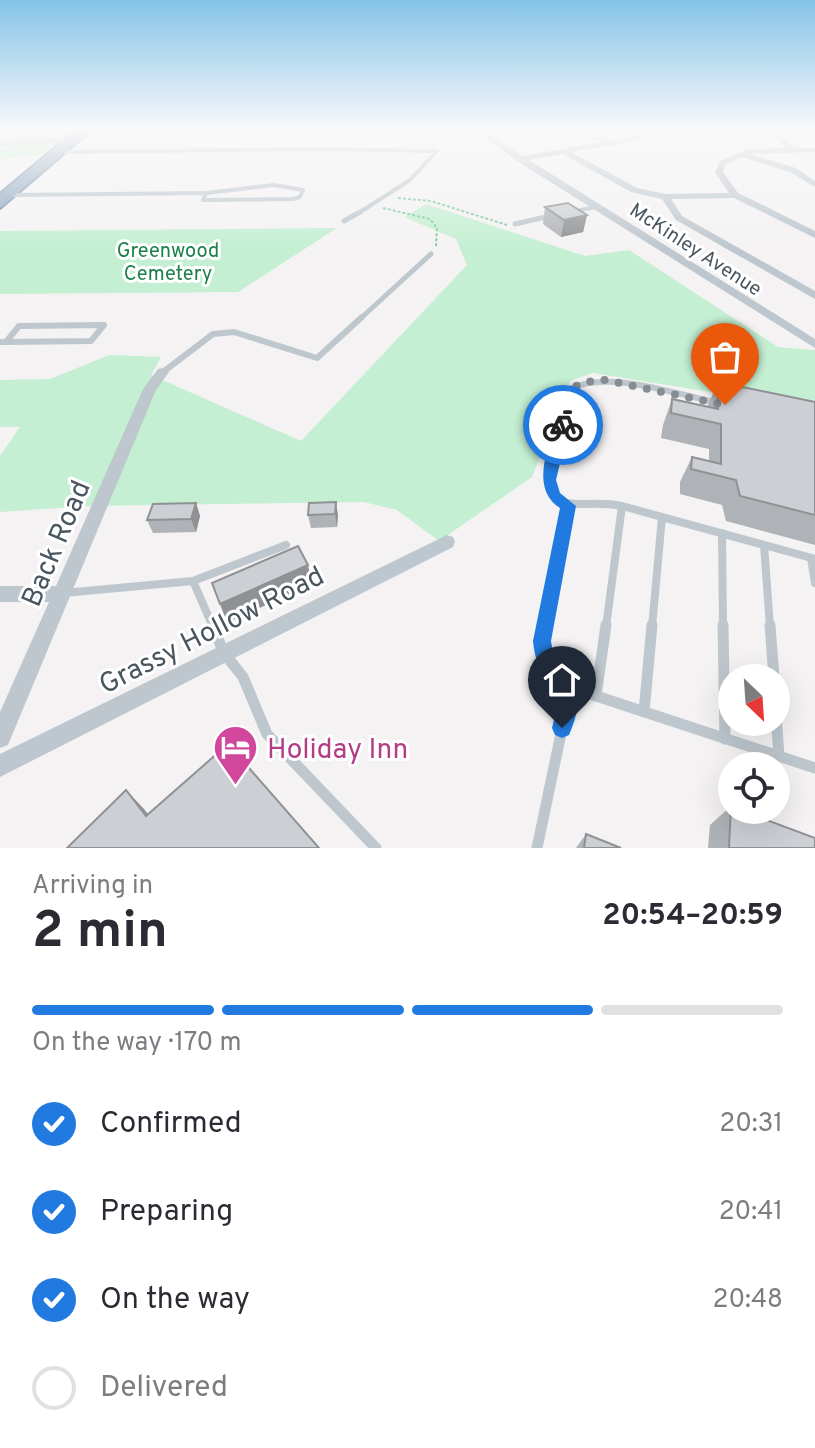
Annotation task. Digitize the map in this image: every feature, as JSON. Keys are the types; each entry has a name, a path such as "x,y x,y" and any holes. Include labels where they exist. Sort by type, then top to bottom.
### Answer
{"highway":[{"path":"5,199 35,171"}],"street":[{"name":"McKinley Avenue","path":"538,171 815,344"},
{"path":"597,171 622,185 665,197 735,195 815,235"},
{"path":"721,171 735,195"},
{"path":"794,171 815,185"},
{"path":"665,197 679,218 815,296"},
{"name":"Back Road","path":"0,737 150,389 163,372"},
{"name":"Grassy Hollow Road","path":"0,766 447,542"},
{"path":"0,594 61,594"}],"lane":[{"path":"344,221 376,200 405,187 420,171"},
{"path":"5,199 206,193 274,185 295,186 303,190 300,197 293,199 203,200 206,193"},
{"path":"515,224 596,207"},
{"path":"163,372 213,334 234,332 317,358 431,254"},
{"path":"104,325 91,341 3,342 19,326 104,325"},
{"path":"725,405 605,380 585,382 572,388 548,480 554,497 568,506 601,502 622,506 813,558 815,583"},
{"path":"568,506 542,641 544,657 556,679 596,696 766,752"},
{"path":"596,696 622,506"},
{"path":"644,712 662,517"},
{"path":"722,533 725,739"},
{"path":"61,594 193,581 286,545"},
{"path":"764,545 773,664"},
{"path":"193,581 224,653 243,677 267,734 376,848"},
{"path":"537,848 571,686"},
{"path":"790,760 815,768"}],"path":[{"path":"376,200 426,200 496,223 515,224"},
{"path":"368,207 408,212 434,222 437,235 431,254"}],"green space":[{"path":"426,204 585,256 629,250 778,347 815,350 815,409 593,373 570,381 532,477 439,541 397,510 364,502 88,506 0,512 0,456 20,427 0,427 0,380 50,379 109,355 161,357 151,375 301,441 467,265 456,239 404,217"},
{"name":"Greenwood Cemetery","path":"337,228 238,292 0,294 0,231"}],"building":[{"path":"568,203 587,215 564,220 545,207"},
{"path":"718,382 815,402 815,515 740,496 736,480 691,469 692,457 721,464 721,424 671,413 672,399 718,409"},
{"path":"336,502 335,514 308,515 309,503"},
{"path":"196,503 191,519 147,520 153,504"},
{"path":"298,546 308,565 220,604 212,583"},
{"name":"Holiday Inn","path":"228,744 319,848 67,848 126,790 146,816"},
{"path":"730,824 778,824 815,838 815,848 729,848"},
{"path":"586,834 621,848 584,848"}],"way so far":[{"path":"563,425 572,388 585,382 605,380 725,405"}],"place":[{"name":"Holiday Inn","path":"236,787"}],"route":[{"path":"562,728 571,686 556,679 544,657 542,641 568,506 554,497 548,480 563,425"}]}
